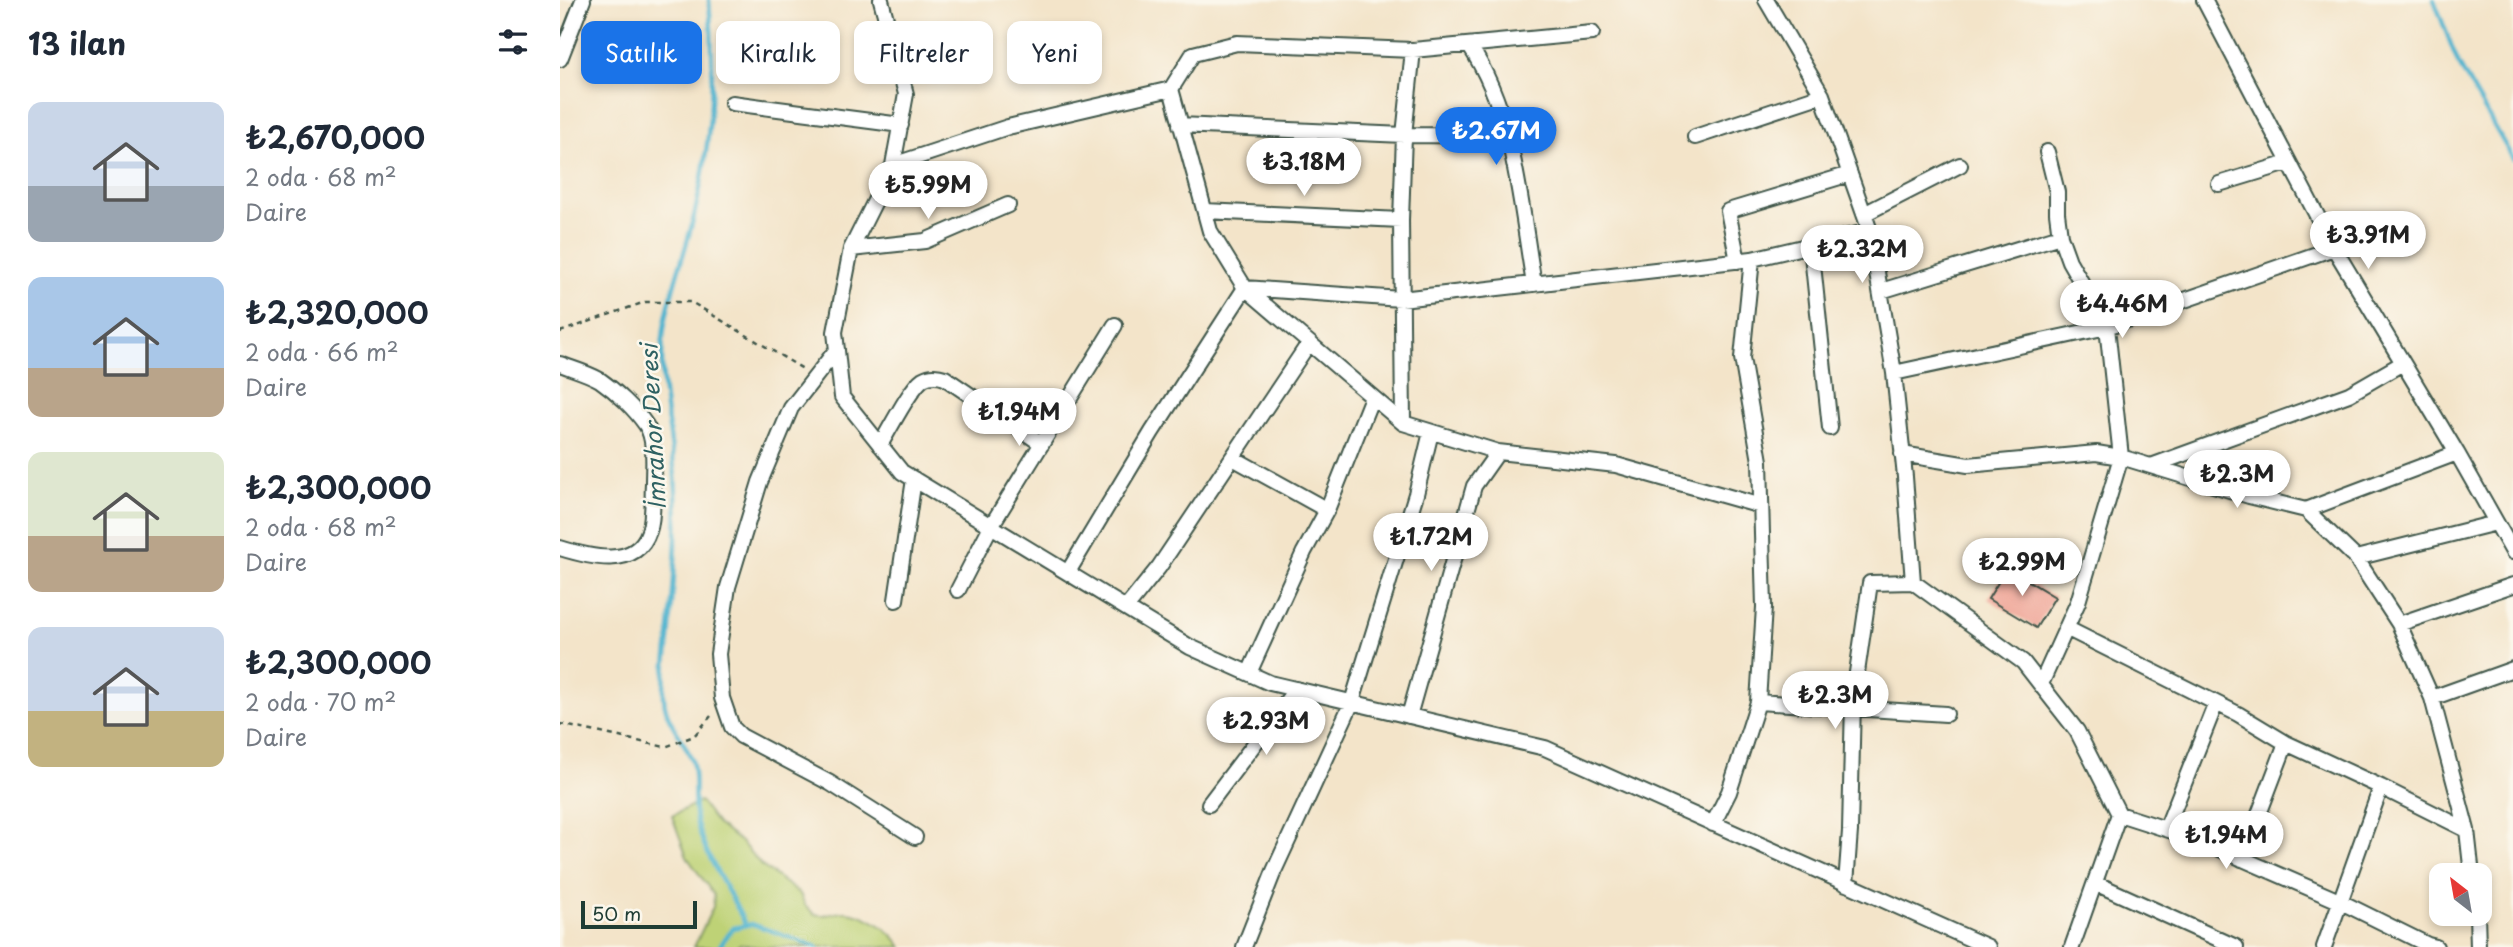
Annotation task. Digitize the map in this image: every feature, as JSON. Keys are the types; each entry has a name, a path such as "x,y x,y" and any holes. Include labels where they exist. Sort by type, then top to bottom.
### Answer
{"street":[{"path":"560,59 583,0"},
{"path":"881,0 906,94 893,164 851,249 835,332 842,397 902,472 1190,647 1270,683 1545,748 1988,947"},
{"path":"1766,0 1822,95 1870,231 1894,373 1913,582"},
{"path":"2204,0 2334,248 2513,552"},
{"path":"893,164 1009,127 1171,89 1193,54 1237,43 1413,50 1592,33"},
{"path":"1469,45 1483,66 1509,136 1534,284"},
{"path":"1402,423 1401,220 1404,135 1413,50"},
{"path":"1171,89 1210,232 1245,288 1402,423 1498,452 1616,466 1761,506"},
{"path":"1695,138 1822,95"},
{"path":"732,103 901,125"},
{"path":"1180,125 1404,135 1509,136"},
{"path":"2040,684 2078,602 2120,457 2107,327 2069,261 2060,236 2057,192 2047,152"},
{"path":"2220,184 2288,163"},
{"path":"1864,214 1960,165"},
{"path":"1713,824 1728,792 1758,702 1764,607 1760,461 1742,358 1745,260 1728,211 1850,174"},
{"path":"851,249 925,241 1008,205"},
{"path":"1205,211 1401,220"},
{"path":"1245,288 1401,299 1745,260 1870,231"},
{"path":"1881,291 2060,236"},
{"path":"1811,245 1830,428"},
{"path":"1894,373 2107,327 2334,248"},
{"path":"1068,572 1152,432 1245,288"},
{"path":"958,590 991,526 1115,325"},
{"path":"1126,608 1159,567 1309,343"},
{"path":"837,349 791,408 760,482 729,587 718,654 722,698 732,727 741,736 830,783 915,837"},
{"path":"560,364 599,380 633,409 648,428 654,459 650,529 637,549 610,559 587,557 560,548"},
{"path":"2151,466 2349,394 2401,364"},
{"path":"880,444 917,386 927,377 934,376 945,378 1042,444"},
{"path":"1249,673 1326,510 1372,397"},
{"path":"1244,947 1274,872 1353,702 1416,494 1431,432"},
{"path":"1409,716 1474,486 1498,452"},
{"path":"1902,454 1968,465 2095,453 2120,457 2249,496 2306,510 2356,558 2399,624 2432,698 2467,830 2471,863"},
{"path":"2306,510 2457,453"},
{"path":"1233,458 1326,510"},
{"path":"897,600 914,479"},
{"path":"2356,558 2496,523"},
{"path":"1846,884 1853,709 1870,583 1913,582 2023,662 2077,731 2119,814 2197,839 2339,901 2430,946"},
{"path":"2399,624 2513,585"},
{"path":"2066,628 2216,703 2286,743 2467,830"},
{"path":"2432,698 2513,669"},
{"path":"1209,804 1296,689"},
{"path":"1758,702 1946,714"},
{"path":"2166,829 2216,703"},
{"path":"2242,859 2286,743"},
{"path":"2324,947 2381,787"},
{"path":"2072,947 2119,814"},
{"path":"2095,883 2236,947"},
{"path":"2477,926 2478,947"}],"path":[{"path":"560,332 645,302 691,302 815,377"},
{"path":"560,724 665,747 694,736 715,712 726,710"}],"green space":[{"path":"700,801 718,825 741,842 762,866 800,894 805,905 814,914 846,912 870,919 885,929 902,947 759,947 740,944 736,947 694,947 713,907 714,895 687,857 672,816"}],"building":[{"path":"2007,568 2055,597 2036,628 1988,599"}],"waterway":[{"name":"İmrahor Deresi","path":"709,0 712,81 708,135 700,189 667,315 662,350 664,390 675,471 676,510 675,566 664,698 671,723 692,761 695,816 701,837 745,924"},
{"path":"2434,0 2458,63 2513,159"},
{"path":"719,947 733,928 752,924 817,947"}]}
